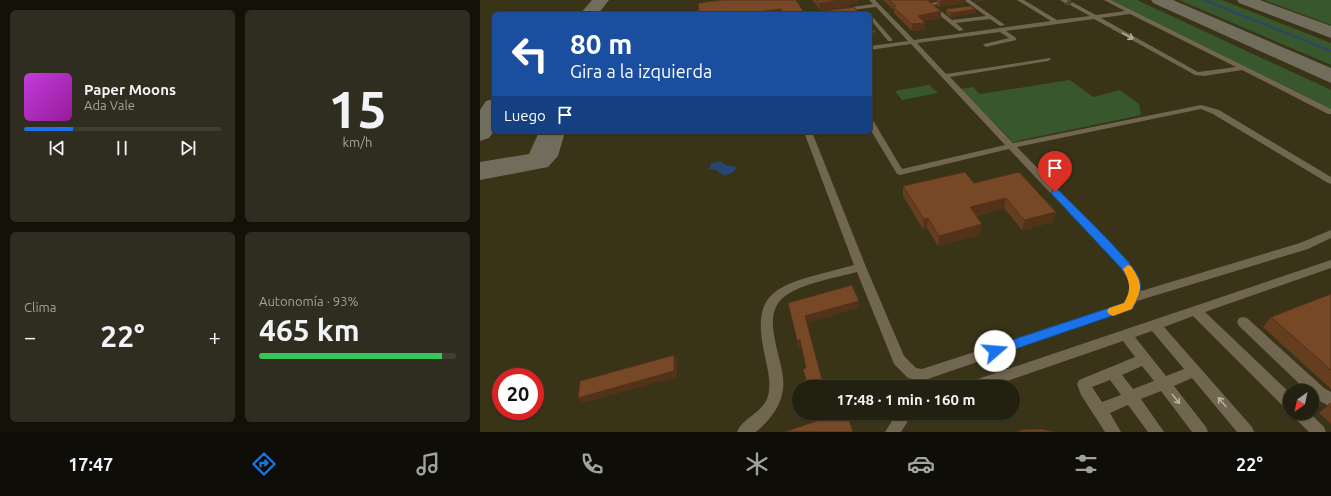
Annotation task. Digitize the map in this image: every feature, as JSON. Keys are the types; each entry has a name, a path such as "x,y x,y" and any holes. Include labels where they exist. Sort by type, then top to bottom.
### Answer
{"street":[{"path":"958,0 929,4 962,30"},
{"path":"1020,0 1056,22"},
{"path":"1107,0 1331,112"},
{"path":"809,134 860,267 899,360 913,374 922,375 1128,306 1133,298 1136,286 1134,279 1125,265 875,2 863,7 829,12"},
{"path":"936,10 970,4 988,15 1014,39 986,45"},
{"path":"1072,4 1086,12 1095,14 1197,74 1243,68"},
{"path":"863,7 867,12"},
{"path":"936,10 945,10"},
{"path":"872,43 890,40 912,40 1002,27 1086,12"},
{"path":"872,48 962,30 1056,22 1095,14 1131,12"},
{"path":"950,21 988,15"},
{"path":"872,19 890,40"},
{"path":"945,76 1048,59"},
{"path":"872,125 900,172 1011,146 1201,107 1216,112 1331,180"},
{"path":"1133,298 1304,246 1331,234"},
{"path":"993,380 1331,264"},
{"path":"744,432 758,421 768,410 776,388 766,324 767,311 771,303 783,290 790,287 860,267"},
{"path":"1196,311 1283,396"},
{"path":"1242,322 1320,393 1331,400"},
{"path":"1154,324 1247,432"},
{"path":"1126,335 1201,432"},
{"path":"1114,432 1086,390 1084,384 1146,359"},
{"path":"1099,410 1195,371"},
{"path":"1112,372 1157,432"},
{"path":"892,432 901,420"},
{"path":"1307,420 1319,432"}],"shaded area":[{"path":"480,0 1331,0 1331,432 480,432"}],"green space":[{"path":"1111,0 1137,0 1331,90 1331,109"},
{"path":"1179,0 1222,0 1331,43 1331,65"},
{"path":"1264,0 1331,0 1331,25"},
{"path":"1070,80 1093,97 1120,90 1139,104 1141,115 1013,142 961,89 973,87 980,94"},
{"path":"929,85 938,93 902,100 895,91"}],"water":[{"path":"720,161 726,165 736,167 735,171 725,176 716,170 709,169 711,164"}],"building":[{"path":"722,0 796,0 804,12 783,12 781,9 759,12 699,12 698,3"},
{"path":"816,0 843,0 819,3"},
{"path":"889,0 927,0 941,11 918,16 925,23 912,24 893,7 896,6"},
{"path":"970,6 976,9 950,13 946,9"},
{"path":"854,7 858,12 824,12 823,11"},
{"path":"965,172 974,183 1019,172 1056,212 1024,220 1006,198 970,207 982,224 939,236 928,218 924,219 903,186"},
{"path":"852,285 859,301 805,316 822,380 806,380 803,369 806,368 800,340 797,340 788,303"},
{"path":"1331,294 1331,370 1271,317"},
{"path":"674,355 674,371 578,398 580,381"},
{"path":"819,420 849,420 853,432 784,432"},
{"path":"1040,429 1056,432 1016,432 1020,430"}],"waterway":[{"path":"1204,0 1331,51"}],"taxiway":[{"path":"590,12 601,0"},
{"path":"1159,0 1331,76"},
{"path":"1245,0 1331,32"},
{"path":"480,133 492,110"},
{"path":"480,171 538,161 544,156 551,134"}],"tunnel":[{"path":"1065,1 1072,4"}],"slow traffic":[{"path":"1113,311 1128,306 1135,293 1136,286 1134,279 1128,269"}],"route":[{"path":"995,351 1128,306 1135,293 1136,286 1134,279 1125,265 1055,192"}]}
